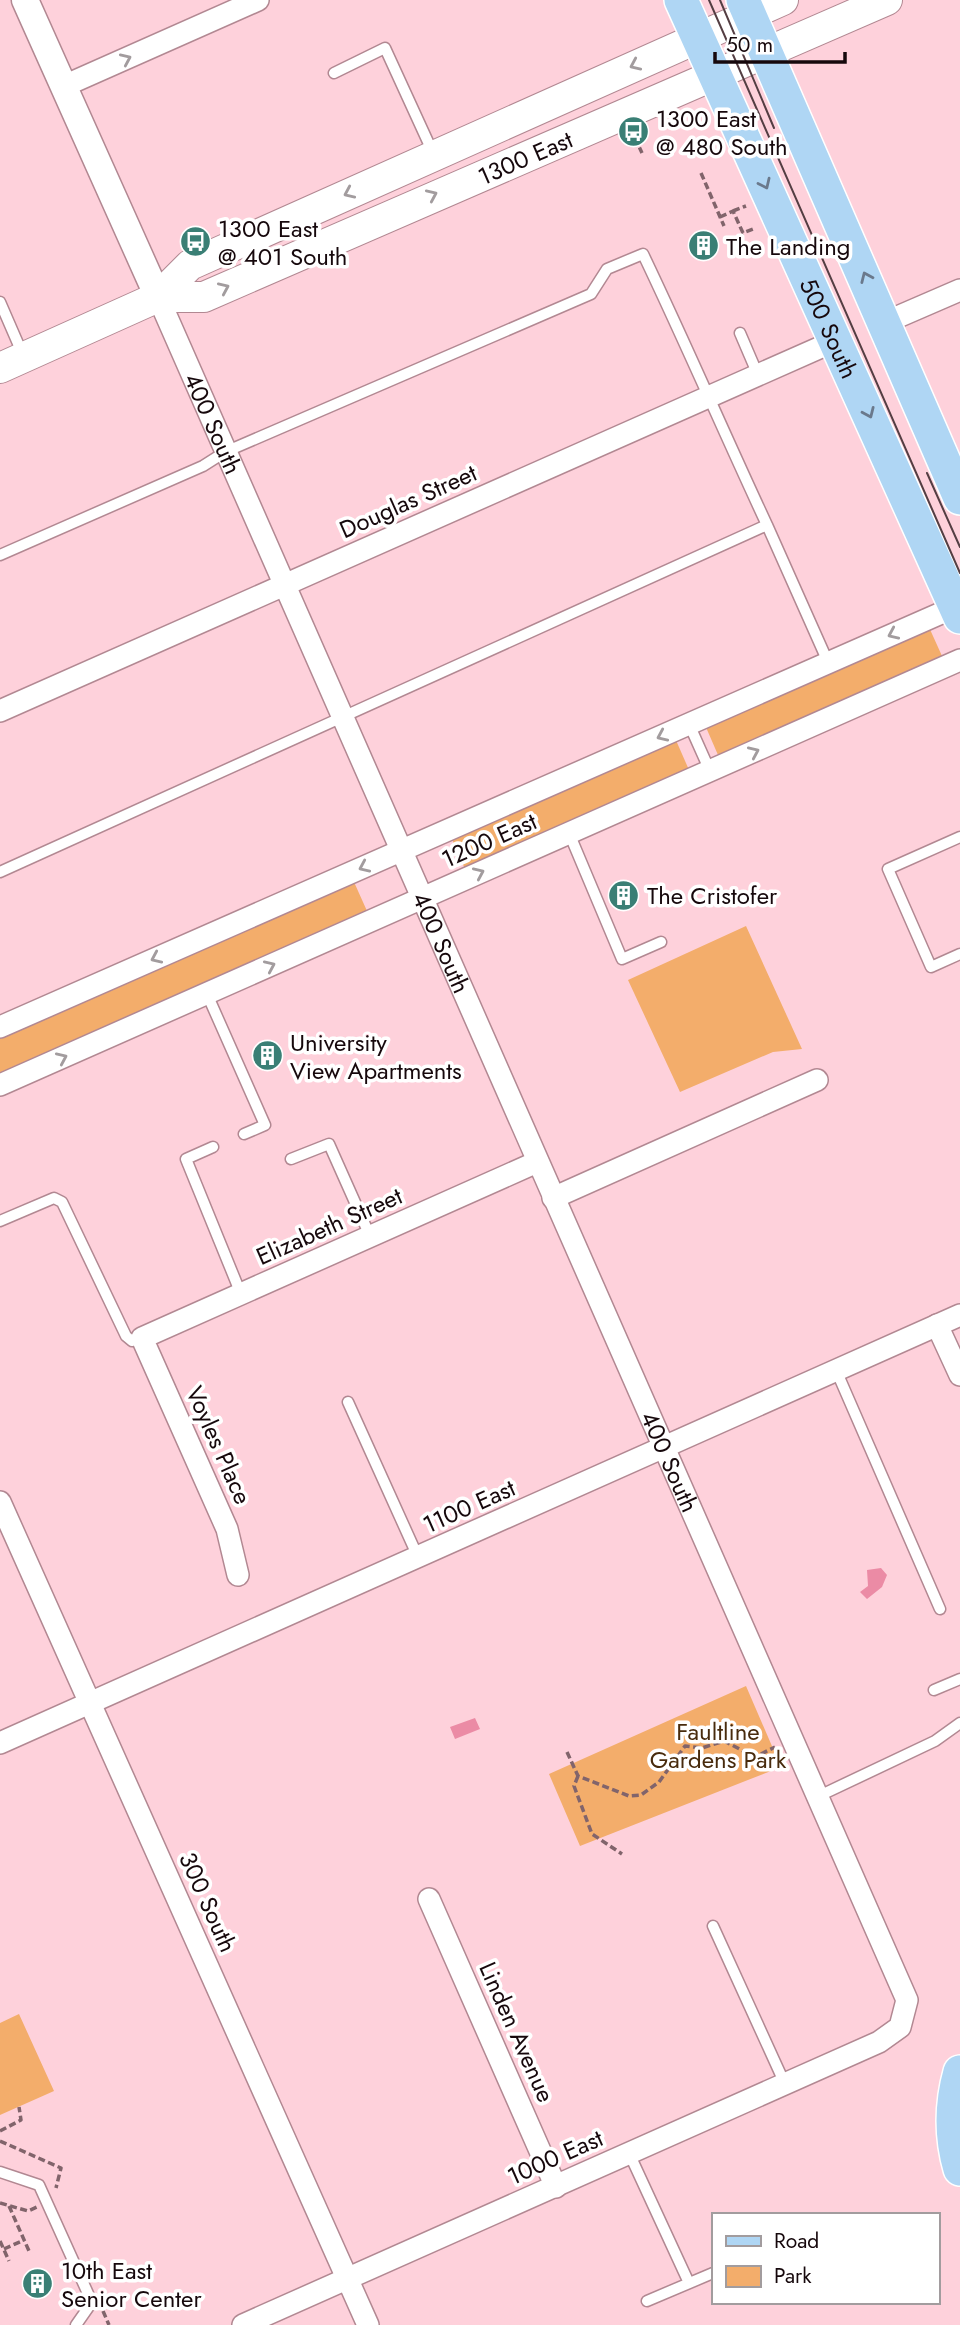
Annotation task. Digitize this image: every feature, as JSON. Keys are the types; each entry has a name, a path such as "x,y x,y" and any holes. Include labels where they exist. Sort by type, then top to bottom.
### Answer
{"main road":[{"name":"500 South","path":"681,0 958,612"},
{"name":"1300 East","path":"12,363 158,297 190,265 698,37 746,7 783,0"},
{"name":"1300 East","path":"158,297 204,297 887,0"},
{"name":"500 South","path":"746,7 956,480"},
{"path":"960,2072 953,2105 960,2169"}],"street":[{"name":"400 South","path":"25,0 907,2000 900,2027 889,2036"},
{"path":"64,86 258,0"},
{"path":"886,322 960,290"},
{"name":"Douglas Street","path":"0,711 837,340"},
{"name":"1200 East","path":"0,1027 828,662 958,612"},
{"name":"1200 East","path":"0,1085 960,660"},
{"path":"553,1198 817,1080"},
{"name":"Elizabeth Street","path":"142,1338 537,1162"},
{"name":"1100 East","path":"0,1743 960,1315"},
{"path":"937,1325 960,1375"},
{"name":"Voyles Place","path":"142,1338 227,1529 238,1576"},
{"name":"300 South","path":"0,1502 368,2325"},
{"name":"Linden Avenue","path":"429,1899 556,2187"},
{"name":"1000 East","path":"243,2325 889,2036"}],"lane":[{"path":"334,74 385,48 434,155"},
{"path":"0,555 203,466 225,452 591,294 607,269 643,254 828,662"},
{"path":"0,302 12,363"},
{"path":"740,333 758,375"},
{"path":"0,872 766,525"},
{"path":"689,723 710,771"},
{"path":"569,833 622,960 661,942"},
{"path":"960,837 888,869 931,967 960,954"},
{"path":"207,994 265,1125 244,1134"},
{"path":"291,1159 329,1144 370,1237"},
{"path":"213,1147 186,1159 241,1294"},
{"path":"0,1221 54,1198 62,1202 126,1336 132,1341 142,1338"},
{"path":"836,1370 940,1609"},
{"path":"348,1402 418,1558"},
{"path":"934,1690 960,1679"},
{"path":"819,1796 935,1741 960,1723"},
{"path":"713,1926 785,2084"},
{"path":"629,2153 689,2283"},
{"path":"0,2172 39,2185 90,2298 90,2305 76,2325"},
{"path":"647,2301 712,2273"}],"path":[{"path":"635,138 642,153"},
{"path":"701,173 724,226"},
{"path":"720,217 746,206"},
{"path":"733,211 743,233 756,228"},
{"path":"567,1752 578,1776 629,1796 641,1795 659,1782 685,1746 702,1748 724,1741 755,1757 775,1747"},
{"path":"578,1776 574,1786 592,1834 622,1854"},
{"path":"0,2131 21,2120 19,2107"},
{"path":"0,2203 28,2211 42,2205"},
{"path":"9,2206 29,2251"},
{"path":"4,2249 24,2240"},
{"path":"0,2241 9,2261"}],"green space":[{"path":"928,625 942,656 718,755 705,725"},
{"path":"675,738 689,770 465,869 451,837"},
{"path":"354,882 367,911 0,1074 0,1039"},
{"path":"746,926 802,1049 773,1052 680,1092 628,980"},
{"name":"Faultline Gardens Park","path":"746,1686 781,1767 580,1846 549,1774"},
{"path":"19,2014 54,2091 0,2115 0,2023"}],"shaded area":[{"path":"881,1568 887,1575 882,1587 867,1599 860,1592 868,1586 867,1570"},
{"path":"475,1718 480,1729 455,1739 450,1727"}],"tram line":[{"path":"709,0 960,573"},
{"path":"720,0 774,128"},
{"path":"927,473 960,547"}],"place":[{"name":"1300 East @ 480 South","path":"633,132"},
{"name":"1300 East @ 401 South","path":"195,242"},
{"name":"The Landing","path":"703,246"},
{"name":"The Cristofer","path":"624,895"},
{"name":"University View Apartments","path":"267,1056"},
{"name":"10th East Senior Center","path":"38,2284"}]}
